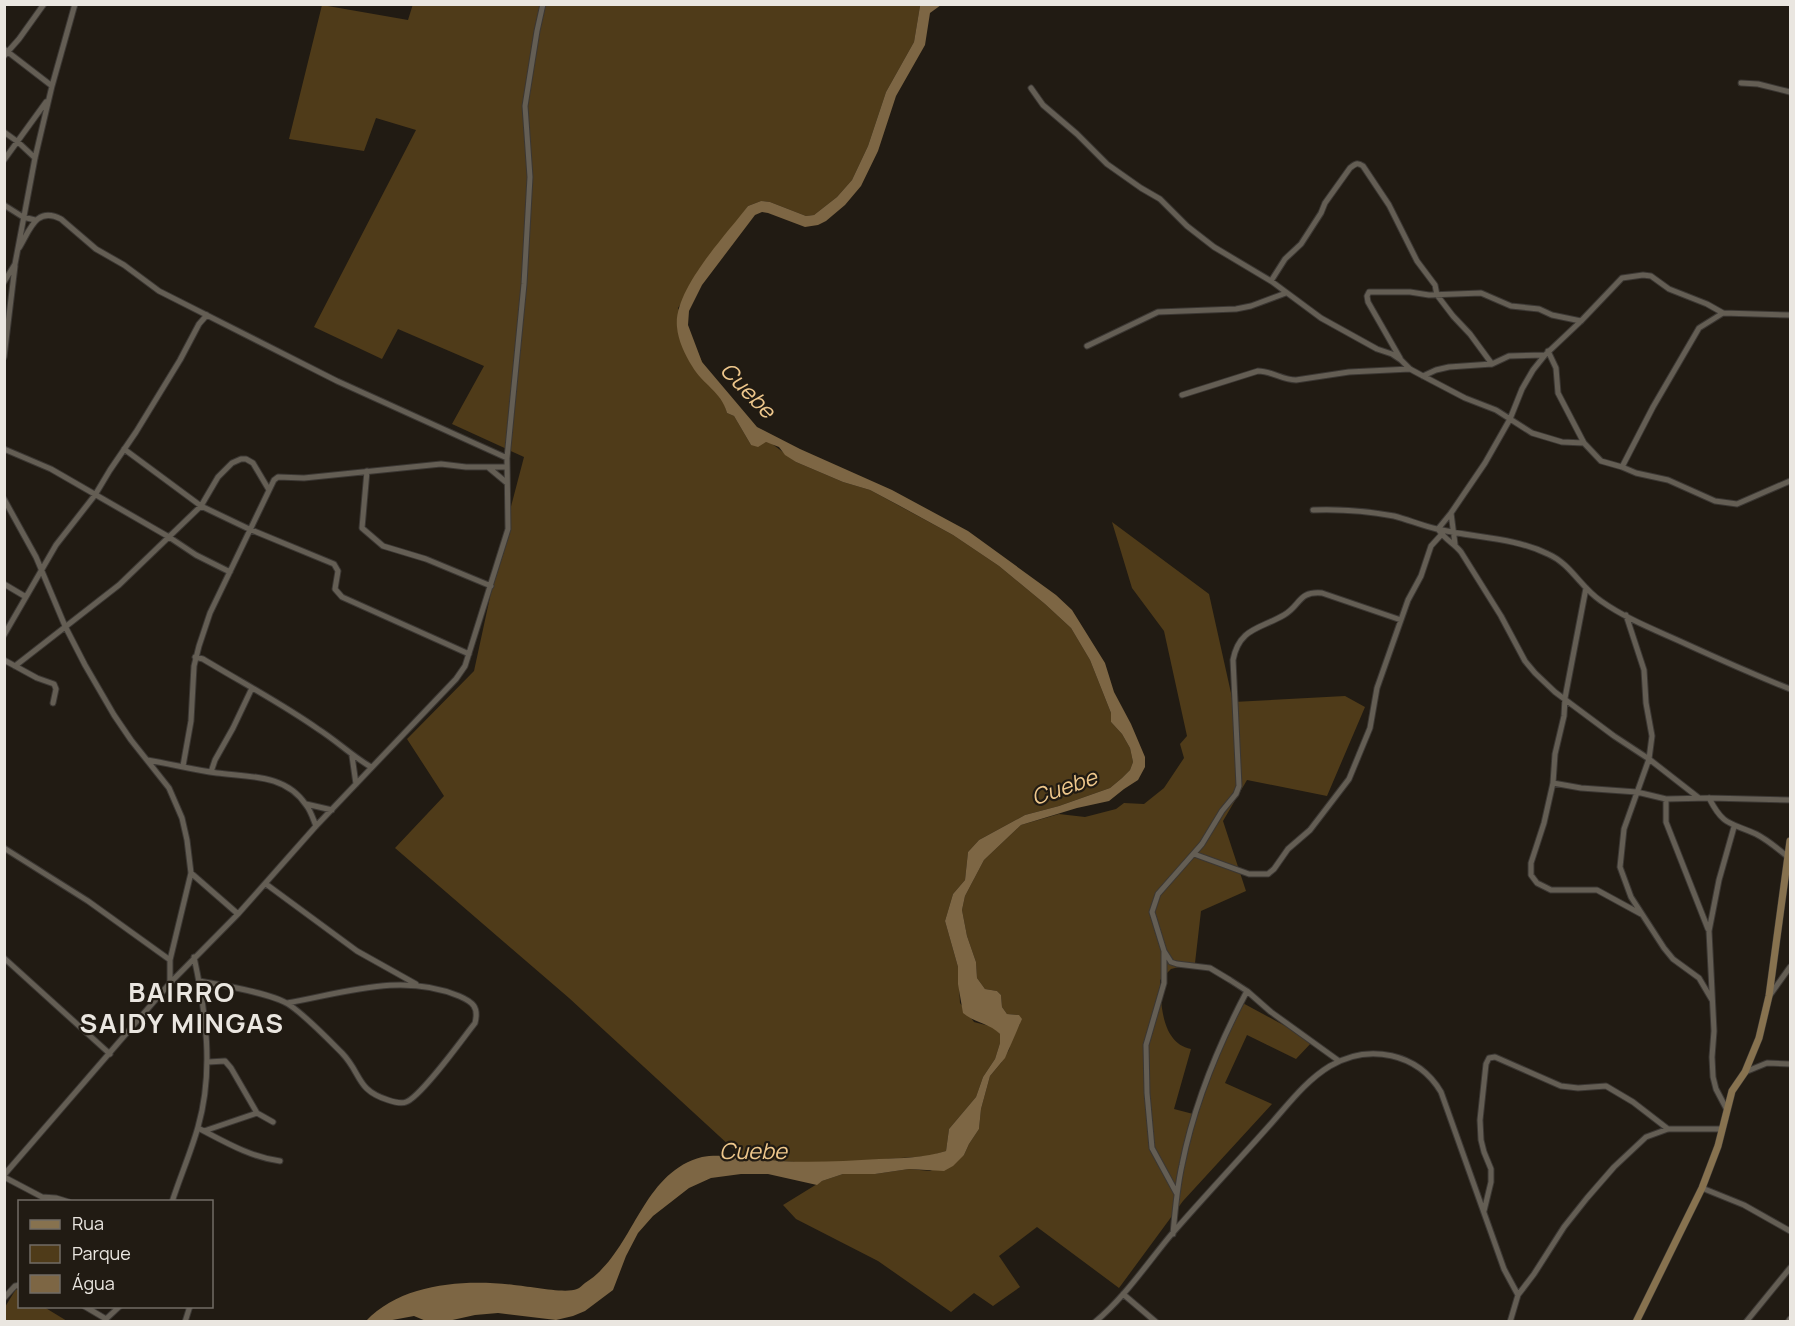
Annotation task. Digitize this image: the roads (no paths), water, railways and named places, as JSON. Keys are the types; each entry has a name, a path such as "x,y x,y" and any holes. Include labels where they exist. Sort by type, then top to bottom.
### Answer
{"street":[{"path":"44,4 6,52 52,86"},
{"path":"4,357 15,264 35,159 75,4"},
{"path":"42,1199 4,1176 170,983 266,884 316,826 456,679 465,666 508,529 507,458 522,307 530,192 525,106 543,4"},
{"path":"1741,83 1758,84 1791,92"},
{"path":"1031,88 1043,105 1107,164 1160,199 1187,226 1215,247 1270,281 1321,318 1401,360"},
{"path":"4,160 49,98"},
{"path":"4,132 35,159"},
{"path":"1270,281 1285,259 1301,244 1325,203 1350,168 1360,164 1364,166 1389,206 1417,261 1435,285 1437,295 1492,364"},
{"path":"4,205 24,217 35,220"},
{"path":"19,248 35,220 48,214 61,219 103,254 124,265 159,291 337,381 507,458"},
{"path":"4,282 15,264"},
{"path":"1194,854 1249,874 1268,874 1275,869 1288,849 1310,830 1349,779 1370,728 1377,688 1431,546 1485,463 1510,419 1522,389 1546,353 1581,321 1622,278 1651,276 1669,289 1723,313 1791,315"},
{"path":"1581,321 1552,315 1539,309 1510,306 1481,293 1437,295 1372,291 1367,293 1368,302 1401,360 1410,369 1465,398 1496,410 1543,437 1562,442 1584,443"},
{"path":"1087,346 1158,312 1236,309 1286,293"},
{"path":"198,310 200,324"},
{"path":"1622,467 1653,407 1699,328 1723,313"},
{"path":"4,635 56,545 95,495 207,315"},
{"path":"1423,376 1449,367 1492,364 1509,356 1546,353"},
{"path":"1546,353 1556,368 1558,393 1584,443 1601,461 1636,473 1668,480 1715,501 1737,504 1791,481"},
{"path":"1182,395 1258,371 1268,371 1288,380 1296,380 1349,372 1410,369"},
{"path":"4,449 51,469 196,555 230,572"},
{"path":"124,449 201,506 249,530 334,564 338,571 335,589 342,597 470,654"},
{"path":"15,666 119,585 201,506 218,477 232,463 246,459 253,463 269,490"},
{"path":"183,766 191,721 195,657 210,613 274,480 278,477 304,478 441,464 489,468 507,467"},
{"path":"489,468 507,483"},
{"path":"367,471 362,528 383,546 426,559 491,586"},
{"path":"4,499 42,570 65,626 114,715 168,788 175,801 187,840 191,873 170,960 170,983"},
{"path":"1313,510 1346,509 1383,515 1439,532 1454,532 1533,547 1551,555 1569,568 1601,602 1652,630 1791,689"},
{"path":"1451,513 1455,544"},
{"path":"1439,532 1455,544 1501,616 1525,661 1555,692 1700,798"},
{"path":"4,584 26,597"},
{"path":"1586,588 1565,698 1564,716 1555,754 1553,783 1530,868 1534,880 1543,888 1597,890 1643,916"},
{"path":"1177,1195 1152,1148 1147,1093 1146,1045 1164,983 1164,951 1152,912 1158,894 1194,854 1222,810 1236,794 1239,786 1233,660 1240,641 1247,633 1286,614 1303,596 1313,592 1401,620"},
{"path":"1626,615 1644,670 1646,703 1652,736 1649,759 1624,829 1619,862 1628,892 1643,916 1673,959 1699,978 1712,1000"},
{"path":"199,646 202,658"},
{"path":"195,657 202,658 318,728 345,747 352,756 371,767"},
{"path":"4,660 22,671 54,684 56,689 53,703"},
{"path":"22,671 23,661"},
{"path":"211,772 252,688"},
{"path":"352,756 356,784"},
{"path":"147,760 211,772 257,776 279,782 288,786 306,804 316,826"},
{"path":"1553,783 1581,788 1637,792 1666,799 1791,800"},
{"path":"1709,798 1721,818 1765,839 1788,857"},
{"path":"1666,799 1666,822 1709,931"},
{"path":"306,804 332,810"},
{"path":"1726,1108 1716,1089 1713,1077 1714,1031 1709,931 1719,880 1734,826"},
{"path":"1636,1322 1702,1188 1718,1146 1732,1091 1745,1072 1759,1038 1769,996 1791,841"},
{"path":"4,848 88,901 170,960"},
{"path":"191,873 238,914"},
{"path":"266,884 357,951 417,985"},
{"path":"1164,951 1172,962 1210,968 1247,991 1270,1012 1339,1061"},
{"path":"173,1200 201,1130 206,1092 207,1043 200,981 194,957"},
{"path":"4,958 110,1054"},
{"path":"1769,996 1791,967"},
{"path":"200,981 287,1003 333,995 361,987 417,985 443,989 470,1000 475,1005 477,1015 475,1023 443,1065 406,1103 391,1101 367,1090 344,1055 287,1003"},
{"path":"1173,1234 1186,1146 1216,1052 1247,991"},
{"path":"1095,1322 1123,1294 1173,1234 1300,1092 1327,1067 1339,1061 1361,1056 1394,1056 1407,1059 1434,1080 1441,1092 1509,1281 1518,1295"},
{"path":"1484,1213 1491,1182 1491,1169 1484,1152 1480,1120 1486,1064 1489,1058 1495,1057 1561,1086 1578,1088 1606,1086 1668,1129"},
{"path":"208,1062 225,1061 257,1113 273,1122"},
{"path":"1745,1072 1767,1063 1791,1064"},
{"path":"201,1130 257,1113"},
{"path":"1510,1322 1518,1295 1564,1227 1614,1167 1646,1137 1668,1129 1721,1129"},
{"path":"201,1130 243,1151 264,1159 280,1161"},
{"path":"1702,1188 1744,1205 1791,1232"},
{"path":"1746,1322 1791,1268"},
{"path":"4,1298 18,1285"},
{"path":"1123,1294 1156,1322"},
{"path":"87,1308 105,1320 118,1308"}],"water":[{"path":"922,5 941,5 930,13 925,45 896,96 878,151 861,186 845,205 818,225 805,227 762,212 755,215 702,285 689,311 688,325 702,362 757,427 892,490 968,531 1056,595 1072,610 1105,663 1114,692 1145,757 1145,767 1138,780 1109,801 1021,825 984,860 965,896 962,910 967,936 976,962 977,978 985,989 997,991 1001,995 1002,1007 1007,1014 1019,1015 1022,1019 1005,1058 990,1076 981,1109 979,1129 964,1155 953,1166 944,1171 909,1169 875,1174 843,1174 817,1185 768,1174 741,1174 711,1178 689,1188 653,1216 638,1233 613,1290 585,1311 573,1316 556,1320 498,1313 448,1321 426,1321 414,1316 387,1321 366,1321 397,1298 435,1286 495,1283 555,1290 578,1289 602,1270 664,1179 681,1166 702,1157 729,1156 779,1161 829,1162 913,1157 946,1151 949,1129 976,1097 983,1077 995,1059 1000,1043 1000,1034 996,1030 963,1013 958,984 958,967 945,921 953,894 965,880 968,852 979,840 1025,815 1110,788 1130,770 1133,762 1130,748 1122,734 1111,722 1111,713 1090,660 1071,628 999,566 953,535 870,490 843,482 796,462 785,455 779,447 766,442 758,447 751,445 734,416 727,413 721,399 689,362 679,337 678,312 683,297 715,247 748,206 761,201 770,202 806,216 814,215 837,197 852,180 868,146 886,92 914,42"}],"district":[{"name":"BAIRRO SAIDY MINGAS","path":"182,1008"}],"water label":[{"name":"Cuebe","path":"748,390"},
{"name":"Cuebe","path":"1064,787"},
{"name":"Cuebe","path":"753,1151"}]}
